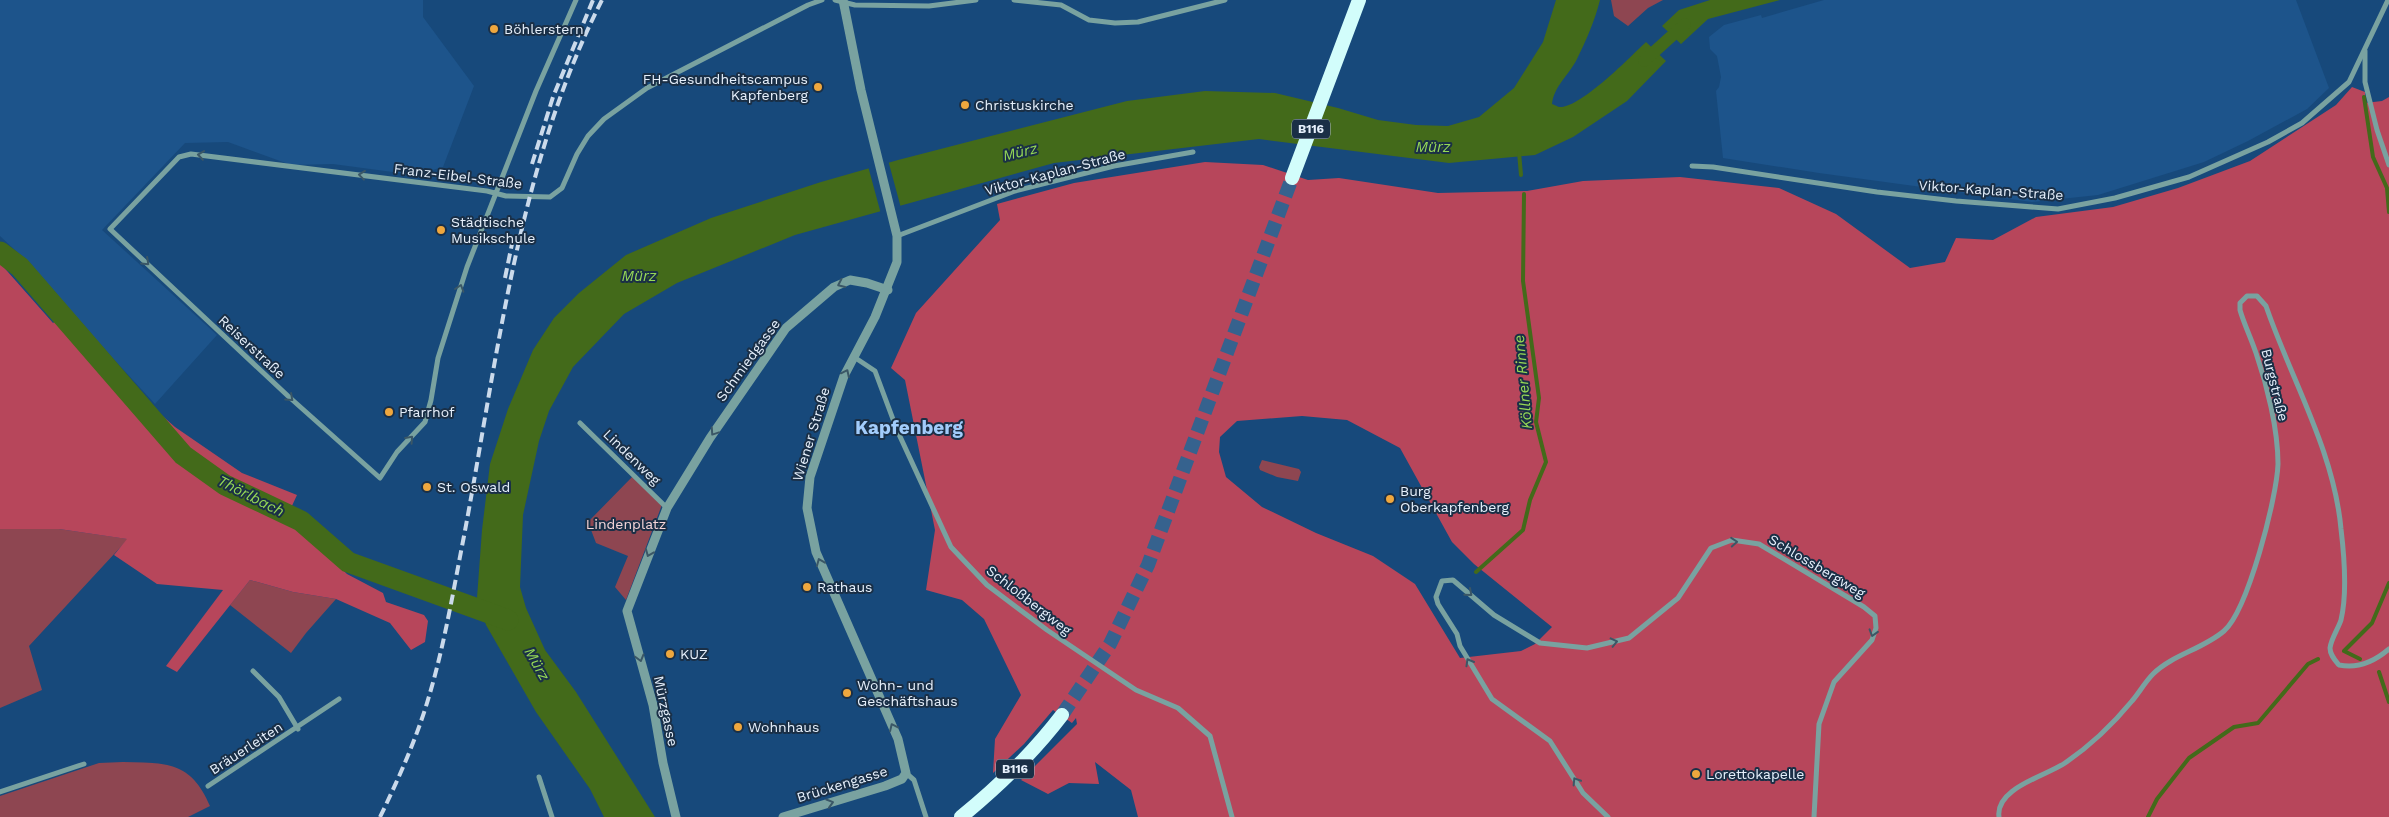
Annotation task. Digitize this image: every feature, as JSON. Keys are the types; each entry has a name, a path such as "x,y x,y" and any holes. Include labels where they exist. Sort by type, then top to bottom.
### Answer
{"highway":[{"name":"B116","path":"1292,178 1359,0"},
{"name":"B116","path":"961,817 1025,759 1062,715"}],"street":[{"path":"497,194 536,90 576,0"},
{"name":"Franz-Eibel-Straße","path":"110,230 179,157 191,154 497,194 550,197 562,188 580,148 604,119 647,88 808,5 822,0"},
{"path":"840,0 855,5 929,6 976,0"},
{"name":"Wiener Straße","path":"840,0 897,236 898,262 888,290 844,376 810,477 809,525 816,552 826,576 898,738 906,773"},
{"path":"1014,0 1060,2 1089,20 1115,23 1138,22 1225,0"},
{"name":"Viktor-Kaplan-Straße","path":"1692,166 1714,167 1956,202 2058,209 2085,205 2189,176 2268,142 2302,123 2348,82 2388,0"},
{"path":"2365,49 2365,82 2377,130 2389,164"},
{"name":"Viktor-Kaplan-Straße","path":"897,236 1015,191 1114,166 1193,152"},
{"name":"Reiserstraße","path":"110,230 288,396 380,478 398,452 425,422 432,400 438,358 467,267 497,194"},
{"name":"Schmiedgasse","path":"667,508 710,438 786,328 834,287 850,280 888,290"},
{"name":"Burgstraße","path":"1999,817 1999,807 2004,798 2024,784 2064,763 2108,727 2153,674 2212,640 2231,623 2254,571 2276,486 2278,462 2276,440 2263,374 2240,310 2240,303 2247,296 2257,296 2266,306 2317,437 2336,499 2341,528 2343,604 2341,620 2330,647 2331,654 2339,665 2347,667 2377,660 2389,650"},
{"name":"Schloßbergweg","path":"854,357 876,371 897,430 951,547 987,585 1047,630 1136,690 1178,708 1210,736 1232,817"},
{"name":"Lindenweg","path":"580,423 667,508"},
{"name":"Mürzgasse","path":"667,508 627,611 653,705 676,817"},
{"name":"Schlossbergweg","path":"1608,817 1583,793 1550,741 1492,699 1460,646 1457,634 1438,604 1436,597 1442,581 1453,580 1494,615 1540,643 1587,648 1629,638 1678,598 1711,548 1732,540 1759,544 1864,607 1875,616 1876,628 1872,640 1834,682 1819,724 1814,817"},
{"name":"Bräuerleiten","path":"253,671 279,697 298,728"},
{"name":"Bräuerleiten","path":"208,786 339,699"},
{"path":"0,792 84,764"},
{"path":"906,773 914,780 926,817"},
{"name":"Brückengasse","path":"783,817 885,786 902,779 906,773"},
{"path":"539,777 552,817"}],"shaded area":[{"path":"0,0 423,0 423,17 474,86 443,167 415,175 333,164 291,165 228,142 185,143 102,230 217,335 155,404 85,328 31,265 0,236"},
{"path":"1824,0 2296,0 2329,88 2307,109 2204,162 2098,195 2032,202 1723,158 1716,91 1721,77 1717,56 1710,49 1709,37 1724,25 1761,15 1762,18"},
{"path":"2352,87 2365,92 2365,103 2382,101 2389,97 2389,817 1138,817 1131,790 1095,762 1099,784 1069,783 1048,794 1021,780 1077,724 1076,718 1072,723 1053,710 1024,744 993,773 995,739 1021,695 984,619 962,600 926,590 935,530 905,380 891,368 916,313 1000,220 997,204 1074,183 1205,162 1263,165 1308,180 1339,178 1438,193 1527,191 1583,181 1680,177 1779,188 1836,214 1910,268 1945,262 1956,238 1993,240 2036,217 2113,207 2178,188 2250,161 2336,105","holes":["1302,416 1347,420 1400,448 1452,542 1474,564 1552,627 1535,644 1521,651 1460,658 1415,584 1373,556 1316,533 1262,507 1226,477 1219,452 1220,437 1237,421"]},
{"path":"0,263 53,323 67,313 122,370 151,406 175,427 242,473 297,495 284,523 305,534 347,574 383,593 386,602 424,615 428,621 425,642 411,650 390,623 336,599 293,592 250,580 177,672 166,666 223,590 157,584 114,555 127,539 59,529 0,529"}],"green space":[{"path":"1611,0 1663,0 1648,8 1628,26 1614,16"},
{"path":"1262,460 1299,469 1301,472 1298,481 1277,477 1260,470 1259,467"},
{"name":"Lindenplatz","path":"633,476 663,502 626,600 615,587 628,556 596,543 588,522"},
{"path":"0,529 59,529 128,539 29,646 42,690 0,708"},
{"path":"250,580 293,592 336,599 291,653 230,605"},
{"path":"99,763 164,764 176,768 194,780 203,791 210,806 188,817 0,817 0,796"}],"water":[{"path":"1556,0 1600,0 1584,45 1574,65 1556,92 1552,104 1559,107 1579,100 1605,80 1646,42 1666,61 1627,101 1573,137 1535,155 1449,163 1259,139 1054,163 795,235 677,283 624,314 573,367 549,411 539,441 523,515 520,587 526,608 545,650 576,692 655,817 604,817 590,789 536,712 486,625 477,598 482,530 490,464 508,409 533,350 554,318 579,293 626,255 711,218 821,182 898,160 1127,101 1205,91 1275,93 1378,120 1416,125 1448,126 1479,117 1514,88 1543,42"},
{"path":"1710,0 1780,0 1708,19 1681,44 1662,26 1679,10"}],"pier":[{"path":"888,160 901,208 881,214 868,166"}],"waterway":[{"name":"Mürz","path":"1644,61 1685,24"},
{"path":"2364,97 2373,157 2387,188 2389,212"},
{"name":"Köllner Rinne","path":"1519,152 1521,175"},
{"name":"Köllner Rinne","path":"1476,572 1523,530 1530,500 1546,462 1536,422 1539,398 1523,281 1524,194"},
{"name":"Thörlbach","path":"0,252 20,267 183,455 225,485 301,521 348,562 508,620"},
{"path":"2360,659 2344,651 2372,623 2389,583"},
{"path":"2148,817 2157,799 2189,758 2234,727 2258,723 2308,664 2318,659"},
{"path":"2379,672 2389,702"}],"tunnel":[{"path":"1062,715 1110,644 1148,565 1292,178"}],"railway":[{"path":"532,164 553,97 593,0"},
{"path":"380,817 400,775 417,732 438,662 464,536 500,331 530,195 550,128 573,63 602,0"},
{"path":"505,278 513,239"}],"place":[{"name":"Böhlerstern","path":"494,29"},
{"name":"FH-Gesundheitscampus Kapfenberg","path":"818,87"},
{"name":"Christuskirche","path":"965,105"},
{"name":"Städtische Musikschule","path":"441,230"},
{"name":"Pfarrhof","path":"389,412"},
{"name":"St. Oswald","path":"427,487"},
{"name":"Burg Oberkapfenberg","path":"1390,499"},
{"name":"Rathaus","path":"807,587"},
{"name":"KUZ","path":"670,654"},
{"name":"Wohn- und Geschäftshaus","path":"847,693"},
{"name":"Wohnhaus","path":"738,727"},
{"name":"Lorettokapelle","path":"1696,774"}],"district":[{"name":"Kapfenberg","path":"909,427"}]}
